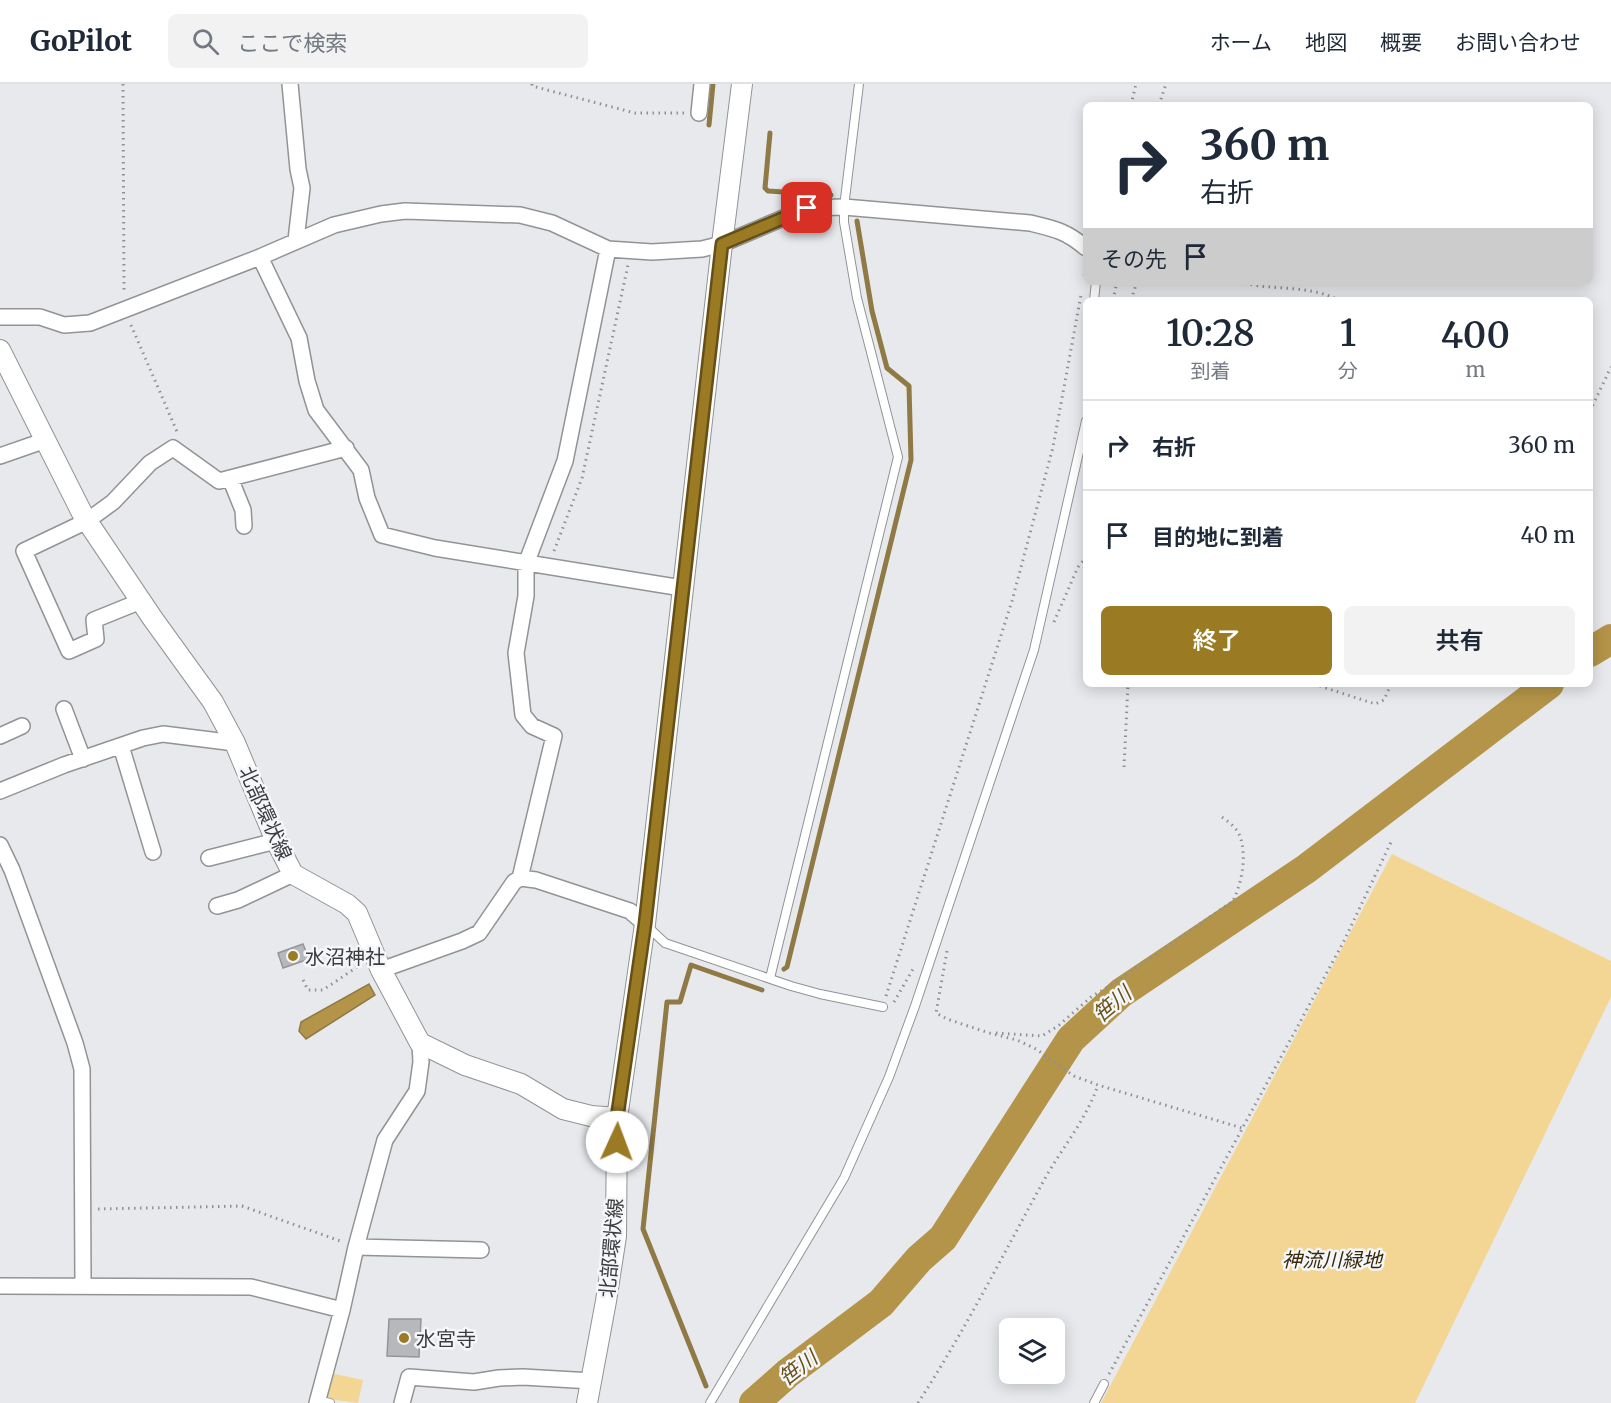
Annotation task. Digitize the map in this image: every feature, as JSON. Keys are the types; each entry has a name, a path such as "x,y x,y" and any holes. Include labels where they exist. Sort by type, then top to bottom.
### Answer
{"street":[{"path":"290,84 302,188 296,240"},
{"path":"699,113 702,84"},
{"name":"北部環状線","path":"587,1403 616,1236 617,1118 645,924 742,84"},
{"path":"0,316 40,317 64,325 90,324 260,257 334,225 381,214 417,211 520,215 552,223 608,249 630,252 674,252 702,249 722,244 807,208 844,207 1030,223 1054,228 1070,235 1083,246"},
{"path":"520,878 554,736 531,726 524,715 516,653 526,596 526,564 565,461 608,249"},
{"path":"260,257 299,338 307,381 316,410 361,470 367,498 382,535 435,548 682,588"},
{"name":"北部環状線","path":"0,350 87,520 213,702 236,743 276,841 293,874 347,904 357,913 381,970 420,1043"},
{"path":"0,456 46,440"},
{"path":"141,600 94,620 96,639 69,651 24,551 87,520 113,502 150,463 173,448 219,481 346,448"},
{"path":"230,478 243,510 244,526"},
{"path":"64,709 83,759"},
{"path":"0,735 22,726"},
{"path":"0,791 83,759 163,734 236,743"},
{"path":"121,746 153,852"},
{"path":"209,858 276,841"},
{"path":"0,845 12,870 71,1032 82,1069 83,1286"},
{"path":"217,906 238,900 293,874"},
{"path":"381,970 479,933 514,882 520,878 536,880 630,911 645,924"},
{"path":"321,1402 356,1247 385,1140 417,1091 421,1062 420,1043 465,1065 521,1084 563,1108 591,1116 617,1118"},
{"path":"356,1247 482,1250"},
{"path":"0,1286 251,1287 342,1310"},
{"path":"402,1403 409,1377 474,1382 523,1377 592,1381"}],"lane":[{"path":"770,978 898,458 857,298 844,222 859,84"},
{"path":"710,1403 844,1178 889,1077 1034,650 1083,434"},
{"path":"645,924 665,943 820,994 883,1006"},
{"path":"1094,1403 1104,1384"}],"path":[{"path":"123,84 124,310 189,459"},
{"path":"532,84 532,86 635,113 699,113"},
{"path":"1132,102 1136,84"},
{"path":"1160,102 1166,84"},
{"path":"550,567 582,478 630,252"},
{"path":"1249,285 1290,288 1332,297"},
{"path":"883,1006 1012,601 1053,447 1082,290"},
{"path":"1593,405 1611,367"},
{"path":"1051,627 1078,567 1083,561"},
{"path":"1124,767 1128,687"},
{"path":"1323,687 1375,704 1384,700 1390,687"},
{"path":"989,1033 1042,1036 1058,1026 1091,997 1172,945 1233,901 1240,887 1243,870 1240,836 1232,824 1220,816"},
{"path":"1104,1384 1344,941 1392,840"},
{"path":"948,944 936,1013 947,1019 1017,1040 1036,1049 1074,1076 1242,1129"},
{"path":"303,980 308,990 322,990 344,976"},
{"path":"918,1403 1058,1155 1090,1109 1098,1085"},
{"path":"82,1209 242,1206 356,1247"}],"green space":[{"name":"神流川緑地","path":"1392,854 1611,961 1611,997 1415,1403 1101,1403"},
{"path":"330,1373 363,1380 358,1403 329,1399 324,1392"}],"shaded area":[{"path":"369,984 375,995 306,1039 299,1031 301,1022"}],"building":[{"name":"水沼神社","path":"303,944 309,959 283,968 278,953"},
{"name":"水宮寺","path":"389,1319 421,1319 419,1357 387,1356"}],"waterway":[{"path":"709,125 713,84"},
{"path":"770,133 765,188 768,191 831,195"},
{"path":"784,969 787,967 911,460 909,386 887,368 872,311 857,221"},
{"name":"笹川","path":"1593,650 1611,639"},
{"name":"笹川","path":"754,1403 788,1373 881,1303 919,1259 943,1238 1071,1039 1121,993 1306,869 1545,687"},
{"path":"706,1386 643,1229 667,1002 680,1002 691,965 762,990"}],"place":[{"name":"水沼神社","path":"293,956"},
{"name":"水宮寺","path":"404,1338"}],"route":[{"path":"617,1142 617,1118 645,924 722,244 807,208"}]}
